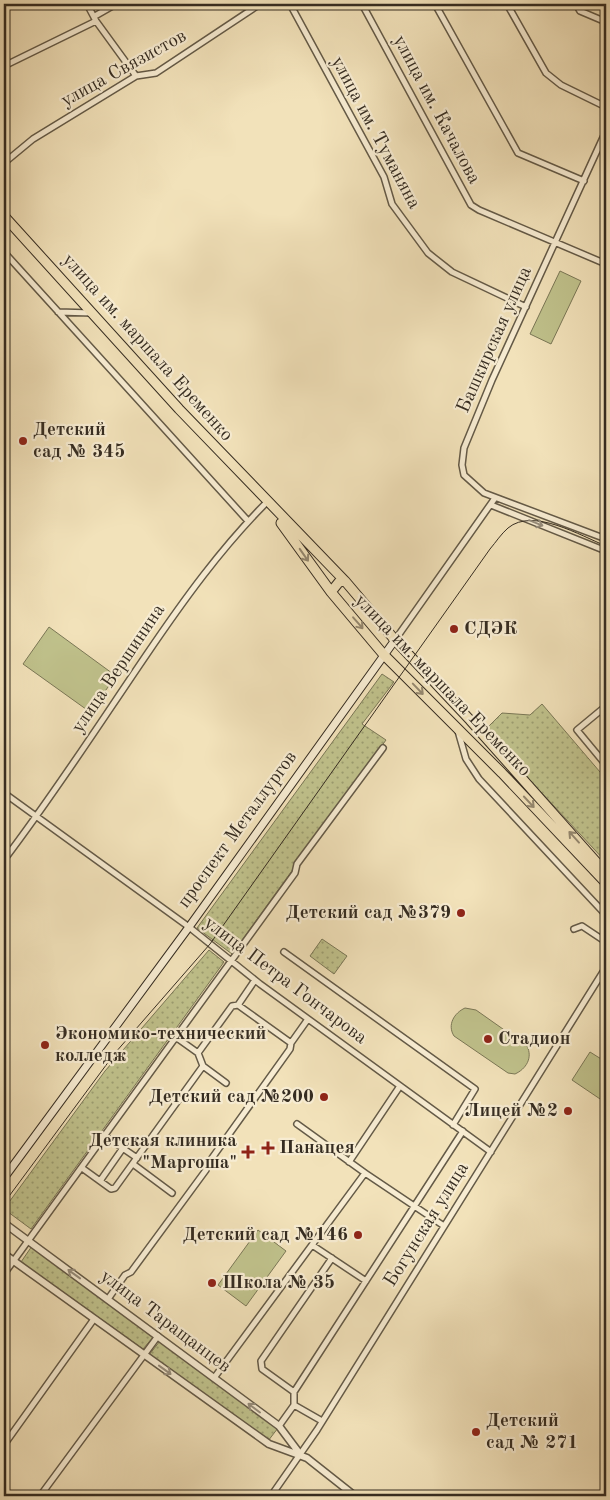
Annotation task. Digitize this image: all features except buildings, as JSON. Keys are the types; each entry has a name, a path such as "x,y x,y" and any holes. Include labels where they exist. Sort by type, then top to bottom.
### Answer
{"highway":[{"name":"улица им. маршала Еременко","path":"5,222 92,313 266,502 345,581 395,640 470,720 606,873"},
{"name":"улица им. маршала Еременко","path":"266,502 331,592 384,654 502,773 606,883"},
{"path":"331,592 338,582 345,581"},
{"path":"458,730 464,729 470,720"}],"main road":[{"name":"проспект Металлургов","path":"4,1178 189,927 395,640"}],"street":[{"path":"87,4 136,76"},
{"path":"4,66 96,18 116,4"},
{"name":"улица Связистов","path":"4,163 33,138 136,76 156,73 260,4"},
{"name":"улица им. Туманяна","path":"290,4 384,177 392,204 428,253 452,272 526,307"},
{"name":"улица им. Качалова","path":"362,4 471,205 606,264"},
{"path":"435,4 518,153 584,181"},
{"path":"507,4 546,73 561,85 606,107"},
{"path":"576,4 580,11 606,22"},
{"name":"Башкирская улица","path":"606,131 492,380 462,457 464,475 473,485 495,498 606,539"},
{"path":"4,252 248,520"},
{"path":"58,312 92,313"},
{"name":"проспект Металлургов","path":"395,640 495,498"},
{"name":"улица Вершинина","path":"4,860 37,817 191,590 248,520 266,502"},
{"path":"491,505 606,551"},
{"path":"606,706 576,730 606,765"},
{"path":"458,730 466,760 479,779 606,915"},
{"path":"4,1274 177,1038 295,873 297,864 383,748"},
{"name":"улица Петра Гончарова","path":"4,793 189,927 308,1019 490,1152"},
{"path":"574,929 582,926 606,942"},
{"path":"284,952 475,1090 453,1124"},
{"name":"Богунская улица","path":"271,1496 322,1421 606,967"},
{"path":"198,1053 232,1006 238,1005 256,980"},
{"path":"238,1005 291,1043"},
{"path":"108,1299 125,1276 132,1272 206,1170 207,1165 290,1049 291,1043 308,1019"},
{"path":"177,1038 198,1053 203,1066 226,1083"},
{"path":"82,1168 111,1189 115,1188 203,1066"},
{"path":"349,1162 400,1086"},
{"path":"297,1124 349,1162 444,1226"},
{"path":"279,1426 294,1405 294,1392 463,1132"},
{"path":"105,1136 137,1158"},
{"path":"100,1181 123,1148"},
{"path":"132,1164 172,1193"},
{"path":"214,1378 365,1173"},
{"name":"улица Таращанцев","path":"4,1223 279,1426 300,1454 355,1496"},
{"path":"312,1245 366,1281"},
{"name":"улица Таращанцев","path":"4,1254 269,1444 300,1454"},
{"path":"294,1392 262,1369 261,1361 332,1258"},
{"path":"4,1445 94,1319"},
{"path":"40,1496 158,1336"},
{"path":"294,1405 322,1421"}],"green space":[{"path":"560,271 581,281 551,344 530,334"},
{"path":"49,627 116,676 90,712 23,664"},
{"path":"382,674 394,682 362,724 386,740 232,954 197,928"},
{"path":"542,704 606,779 606,862 488,735 488,727 502,713 530,715"},
{"path":"322,939 347,956 334,974 310,956"},
{"path":"209,950 224,962 31,1229 4,1209 105,1071"},
{"name":"Стадион","path":"465,1008 476,1010 527,1046 529,1059 522,1069 515,1074 508,1073 454,1036 451,1028 453,1020"},
{"path":"590,1052 606,1062 606,1103 572,1080"},
{"path":"258,1230 286,1251 246,1306 218,1285"},
{"path":"32,1246 154,1336 143,1349 21,1262"},
{"path":"160,1341 278,1428 268,1441 149,1355"}],"tram line":[{"path":"4,1203 115,1053 210,944 503,533 518,522 543,522 571,530 606,546"}],"place":[{"name":"Детский сад № 345","path":"23,441"},
{"name":"СДЭК","path":"454,629"},
{"name":"Детский сад №379","path":"461,913"},
{"name":"Стадион","path":"488,1039"},
{"name":"Экономико-технический колледж","path":"45,1045"},
{"name":"Детский сад №200","path":"324,1097"},
{"name":"Лицей №2","path":"568,1111"},
{"name":"Панацея","path":"268,1148"},
{"name":"Детская клиника \"Маргоша\"","path":"248,1152"},
{"name":"Детский сад №146","path":"358,1235"},
{"name":"Школа № 35","path":"212,1283"},
{"name":"Детский сад № 271","path":"476,1432"}]}
